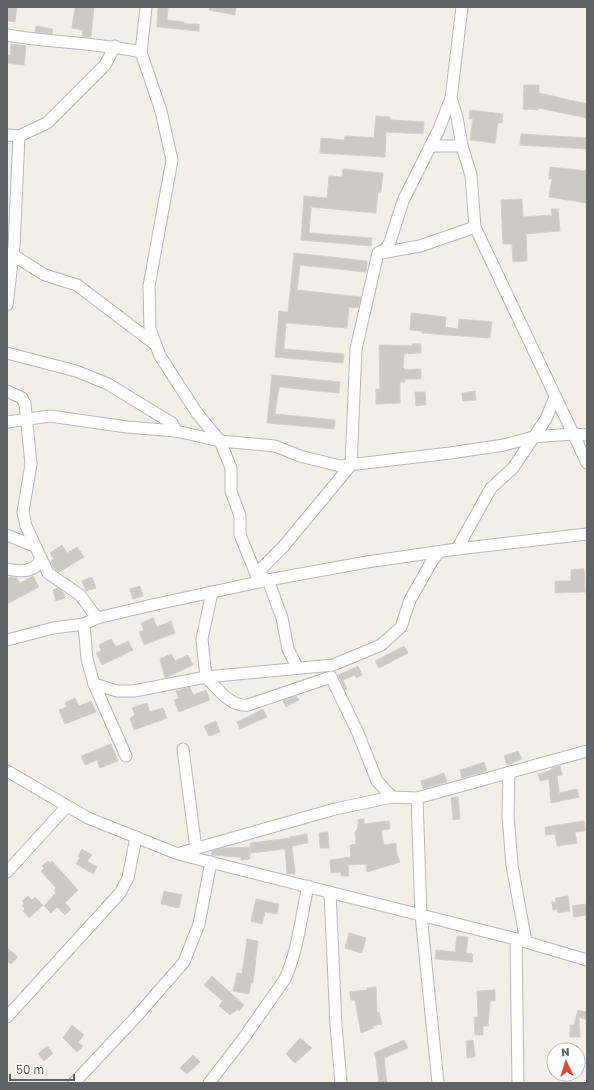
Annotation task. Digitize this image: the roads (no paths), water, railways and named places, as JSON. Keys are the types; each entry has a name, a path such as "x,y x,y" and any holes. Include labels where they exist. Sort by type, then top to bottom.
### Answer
{"street":[{"path":"146,7 140,52 161,111 172,160 149,286 150,329 160,356 197,413 220,441 231,468 231,491 240,516 240,535 256,574 268,580 282,618 288,649 297,667"},
{"path":"378,253 386,249 390,242 404,201 451,98 462,7"},
{"path":"7,35 50,42 115,46 140,52"},
{"path":"7,135 19,136 46,123 105,65 115,46"},
{"path":"451,98 457,118 462,146 471,175 475,227 587,463"},
{"path":"7,304 19,136"},
{"path":"430,146 462,146"},
{"path":"378,253 420,246 475,227"},
{"path":"12,248 45,275 76,284 156,345"},
{"path":"256,574 283,547 351,465 356,349 378,253"},
{"path":"7,353 76,371 108,384 172,423 176,431"},
{"path":"7,391 22,398 27,419 31,464 23,512 26,526 34,546 48,573 80,595 97,618"},
{"path":"457,549 491,488 513,468 546,419 555,397"},
{"path":"7,422 50,416 176,431 220,441 275,446 300,456 334,464 351,465 504,445 533,437 573,434 587,435"},
{"path":"7,640 53,628 84,624 97,618 268,580 367,562 457,549 587,534"},
{"path":"7,535 34,546"},
{"path":"94,684 117,692 134,691 206,676 333,665 381,645 392,637 401,627 410,600 439,552"},
{"path":"7,569 34,569 38,565 41,558"},
{"path":"212,592 202,639 206,676 231,702 239,706 248,705 331,677"},
{"path":"84,624 87,659 94,684 126,756"},
{"path":"333,665 331,677 358,733 377,781 392,797"},
{"path":"183,749 196,849"},
{"path":"178,854 335,810 392,797 417,798 587,751"},
{"path":"7,772 88,818 178,854 421,915 587,960"},
{"path":"509,772 508,815 521,941 518,1083"},
{"path":"417,798 421,915 438,1083"},
{"path":"7,872 67,806"},
{"path":"7,1018 120,893 128,878 136,837"},
{"path":"74,1083 136,1018 184,962 199,924 211,862"},
{"path":"209,1083 244,1039 285,979 290,968 297,940 308,886"},
{"path":"330,892 336,1025 341,1083"}]}
